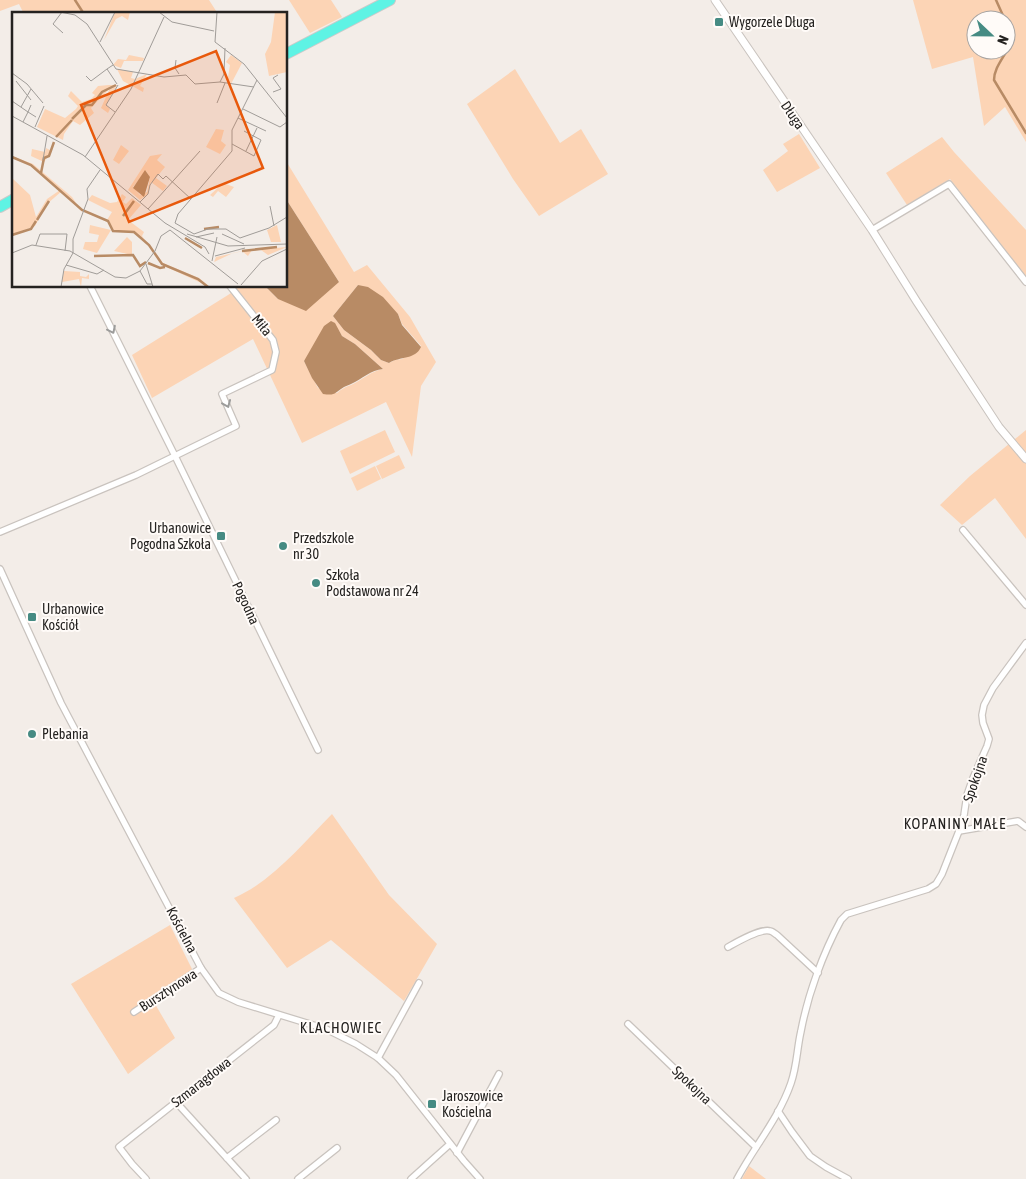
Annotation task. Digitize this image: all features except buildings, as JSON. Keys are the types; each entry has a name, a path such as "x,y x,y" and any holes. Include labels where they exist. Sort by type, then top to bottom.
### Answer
{"highway":[{"path":"288,53 390,0"},
{"path":"0,207 12,200"}],"street":[{"name":"Długa","path":"715,0 872,230 998,428 1026,459"},
{"path":"872,230 949,184 1026,282"},
{"name":"Pogodna","path":"91,288 318,750"},
{"name":"Miła","path":"175,456 236,426 222,394 272,370 276,352 273,340 232,288"},
{"path":"0,532 136,475 175,456"},
{"path":"963,530 1026,605"},
{"name":"Kościelna","path":"0,569 61,703 201,968 219,993 238,1002 326,1029 342,1036 378,1058 414,1096 450,1144 480,1179"},
{"name":"Spokojna","path":"737,1179 778,1111 791,1084 801,1030 818,973 840,920 847,914 928,889 936,884 942,874 959,831 970,787 989,739 982,723 984,705 993,688 1026,643"},
{"path":"959,831 1018,821 1026,827"},
{"path":"728,947 764,930 770,930 818,973"},
{"name":"Bursztynowa","path":"134,1012 201,968"},
{"path":"378,1058 419,983"},
{"name":"Szmaragdowa","path":"146,1179 120,1147 274,1025 279,1014"},
{"name":"Spokojna","path":"628,1024 756,1147"},
{"path":"457,1152 499,1074"},
{"path":"176,1102 246,1179"},
{"path":"778,1111 810,1156 826,1168 848,1179"},
{"path":"227,1158 276,1120"},
{"path":"411,1179 450,1144"},
{"path":"298,1179 337,1148"}],"shaded area":[{"path":"0,0 209,0 217,12 23,12 19,4 0,11"},
{"path":"289,0 331,0 342,17 310,33"},
{"path":"913,0 1026,0 1026,142 1005,107 984,126 973,60 1016,60 1016,10 966,10 966,59 932,69"},
{"path":"515,69 560,143 581,129 608,174 539,216 513,179 467,104"},
{"path":"799,134 820,168 777,192 763,170 788,151 783,144"},
{"path":"942,137 1026,230 1026,277 950,179 907,205 886,173"},
{"path":"288,164 354,272 367,265 410,317 436,362 421,386 412,457 386,402 302,443 253,339 152,398 132,355 236,288 267,288 278,299 339,282 288,202","holes":["358,285 398,314 402,324 421,346 402,359 389,363 381,360 344,330 333,316","339,331 342,336 355,344 383,369 337,393 318,388 304,361"]},
{"path":"288,202 339,282 306,311 278,299 267,288 288,288"},
{"path":"358,285 368,287 383,297 398,314 402,325 421,347 415,354 389,363 381,360 344,330 333,316"},
{"path":"331,321 335,323 342,336 355,344 383,369 371,373 335,393 327,395 323,394 312,378 304,361 324,326"},
{"path":"385,430 395,452 350,474 340,451"},
{"path":"1026,430 1026,539 995,498 962,525 940,505 970,476"},
{"path":"399,455 405,468 382,479 376,466"},
{"path":"375,466 381,479 357,491 351,478"},
{"path":"332,814 389,895 437,944 404,1001 331,940 287,968 234,898 262,882 274,872"},
{"path":"170,925 195,975 155,1004 175,1038 128,1074 71,984"},
{"path":"749,1166 766,1179 742,1179"}],"waterway":[{"path":"75,0 83,12"},
{"path":"996,0 1000,10"},
{"path":"1001,60 994,80 1026,133"}],"place":[{"name":"Wygorzele Długa","path":"719,22"},
{"name":"Urbanowice Pogodna Szkoła","path":"221,536"},
{"name":"Przedszkole nr 30","path":"283,546"},
{"name":"Szkoła Podstawowa nr 24","path":"316,583"},
{"name":"Urbanowice Kościół","path":"32,617"},
{"name":"Plebania","path":"32,734"},
{"name":"Jaroszowice Kościelna","path":"432,1104"}],"district":[{"name":"KOPANINY MAŁE","path":"955,823"},
{"name":"KLACHOWIEC","path":"341,1027"}]}
